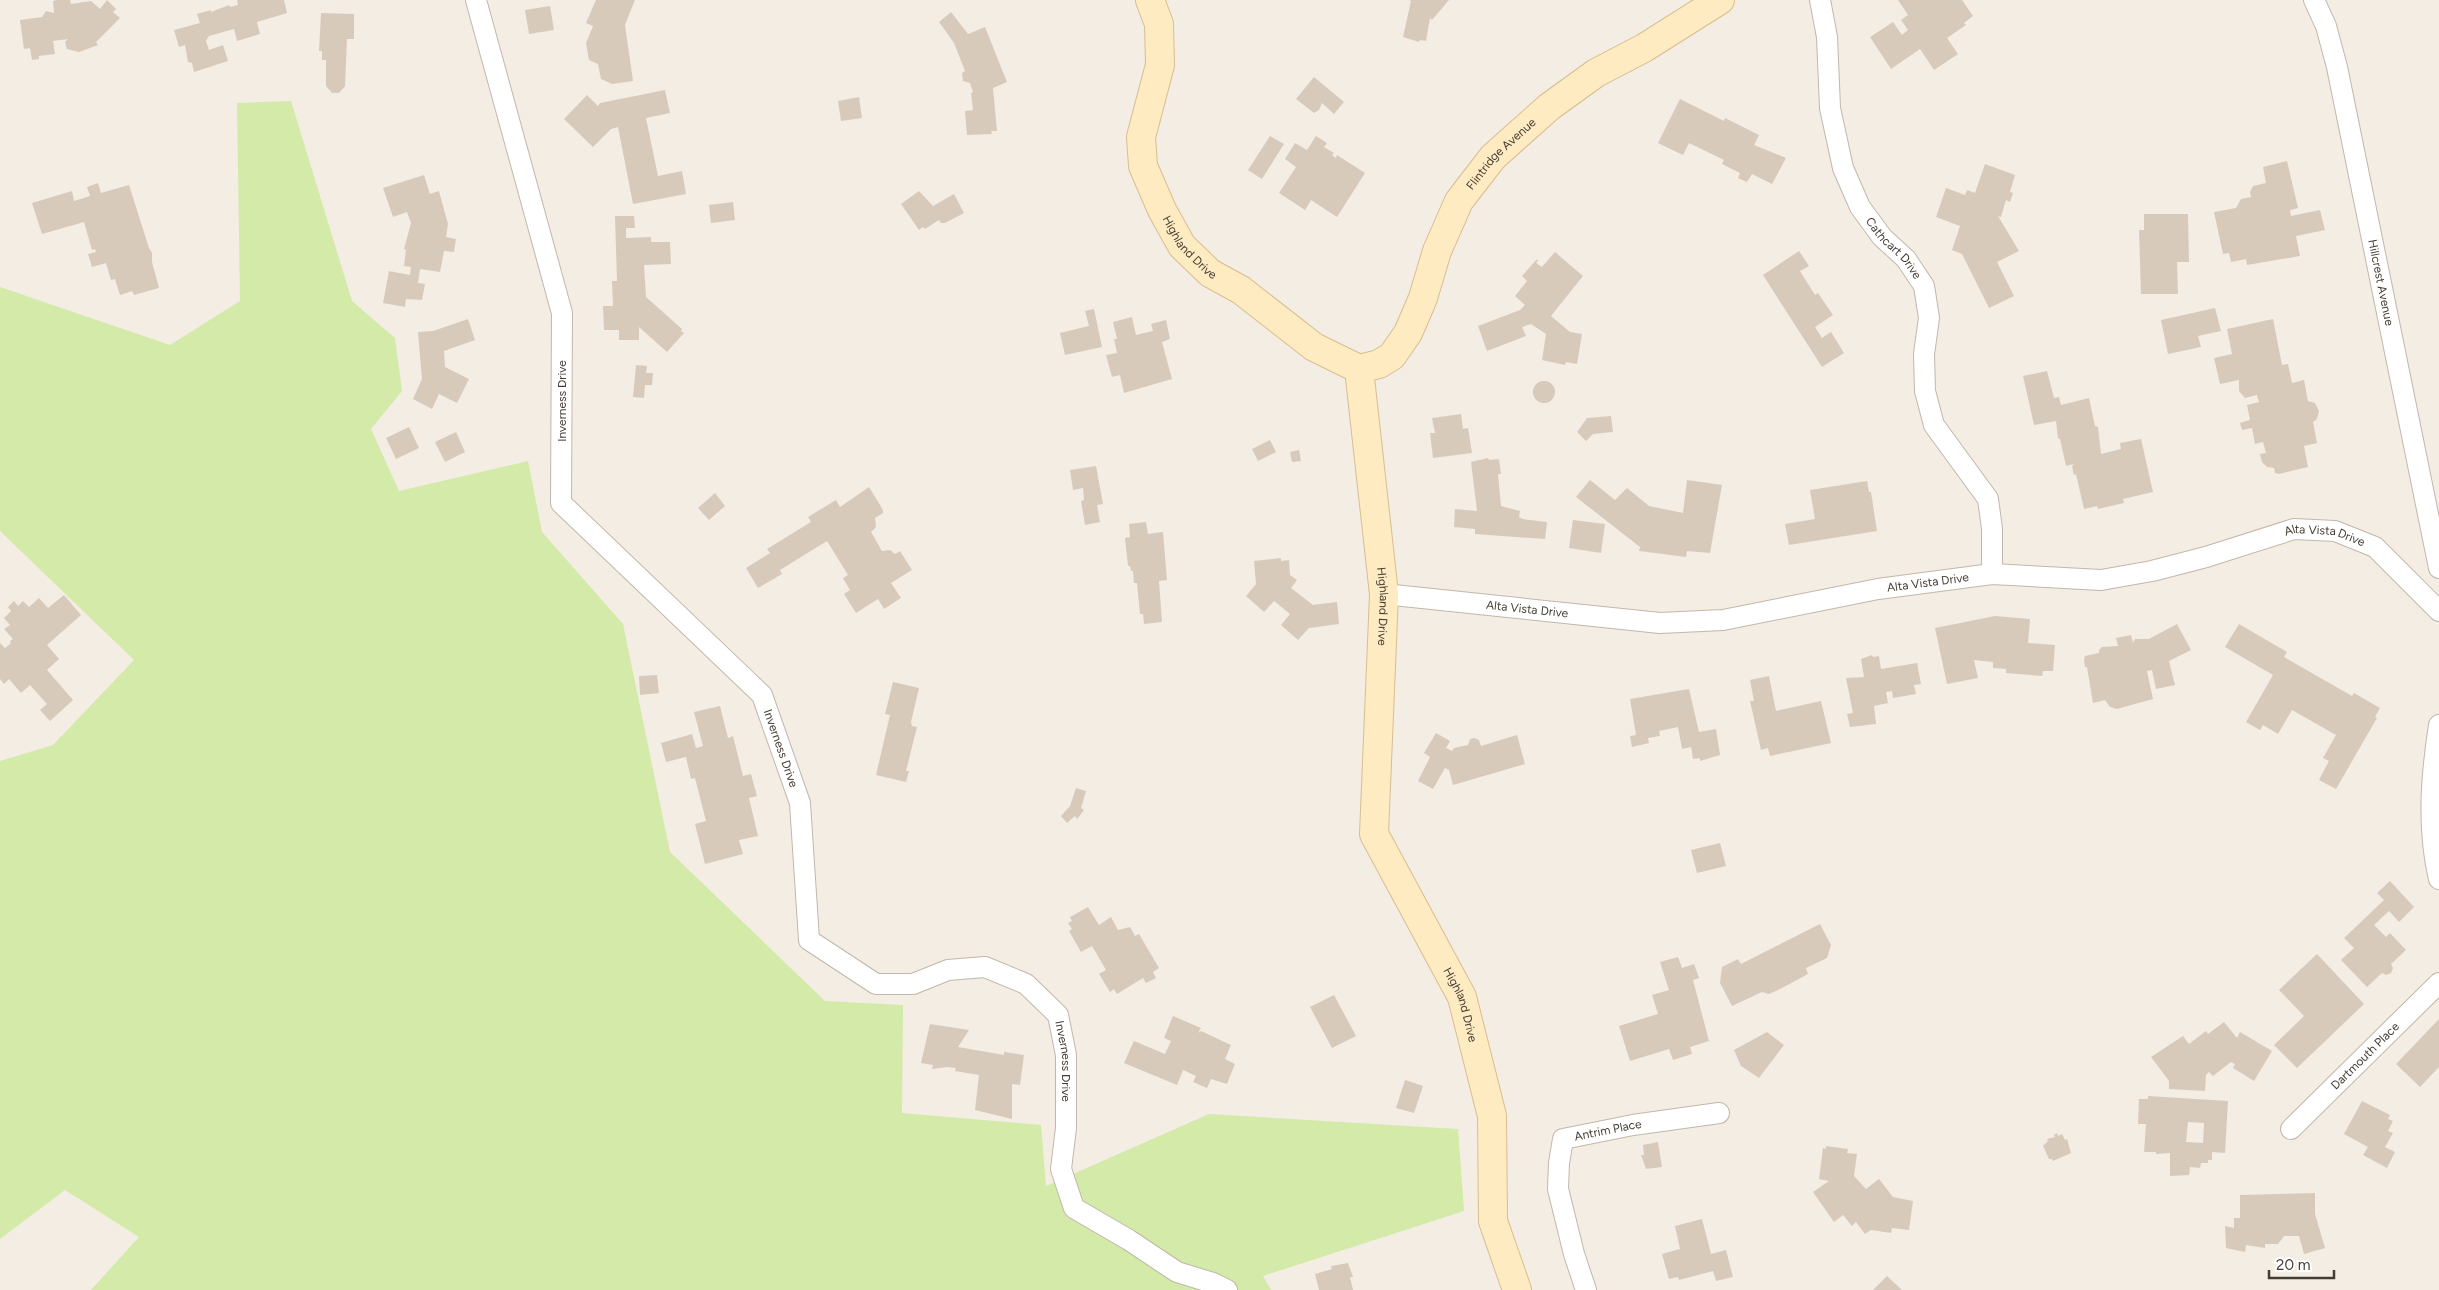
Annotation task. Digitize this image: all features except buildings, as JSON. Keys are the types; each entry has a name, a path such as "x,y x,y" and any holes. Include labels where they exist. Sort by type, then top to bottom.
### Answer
{"street":[{"name":"Inverness Drive","path":"476,0 562,313 561,503 762,696 800,803 809,940 876,984 913,984 948,970 985,968 1026,984 1058,1015 1066,1054 1066,1128 1061,1169 1074,1208 1129,1240 1177,1272 1213,1283 1226,1290"},
{"name":"Highland Drive","path":"1150,0 1159,24 1160,65 1141,137 1143,166 1162,210 1182,246 1210,273 1241,290 1314,347 1359,369 1384,594 1374,834 1462,997 1492,1116 1493,1221 1517,1290"},
{"name":"Flintridge Avenue","path":"1359,369 1379,364 1392,356 1408,332 1423,298 1437,251 1459,201 1494,157 1549,107 1596,73 1644,48 1720,0"},
{"name":"Cathcart Drive","path":"1820,0 1827,37 1830,108 1843,168 1860,208 1882,237 1906,259 1924,286 1929,318 1924,354 1925,391 1934,425 1988,499 1992,529 1992,574"},
{"name":"Hillcrest Avenue","path":"2314,0 2326,26 2336,67 2439,568"},
{"name":"Alta Vista Drive","path":"1384,594 1597,617 1669,622 1723,620 1878,589 1992,574 2101,580 2152,571 2206,557 2294,529 2334,531 2375,547 2439,611"},
{"path":"2439,725 2432,775 2432,850 2439,879"},
{"name":"Dartmouth Place","path":"2291,1128 2439,983"},
{"name":"Antrim Place","path":"1586,1290 1574,1254 1558,1189 1559,1163 1563,1139 1633,1125 1719,1113"}],"green space":[{"path":"291,101 352,301 395,338 402,391 371,429 399,491 528,461 542,532 623,624 670,852 825,1001 903,1005 902,1113 1041,1125 1046,1186 1209,1114 1458,1129 1464,1211 1263,1276 1271,1290 91,1290 139,1237 65,1190 0,1239 0,761 53,745 134,660 0,531 0,287 170,345 240,301 237,103"}]}
